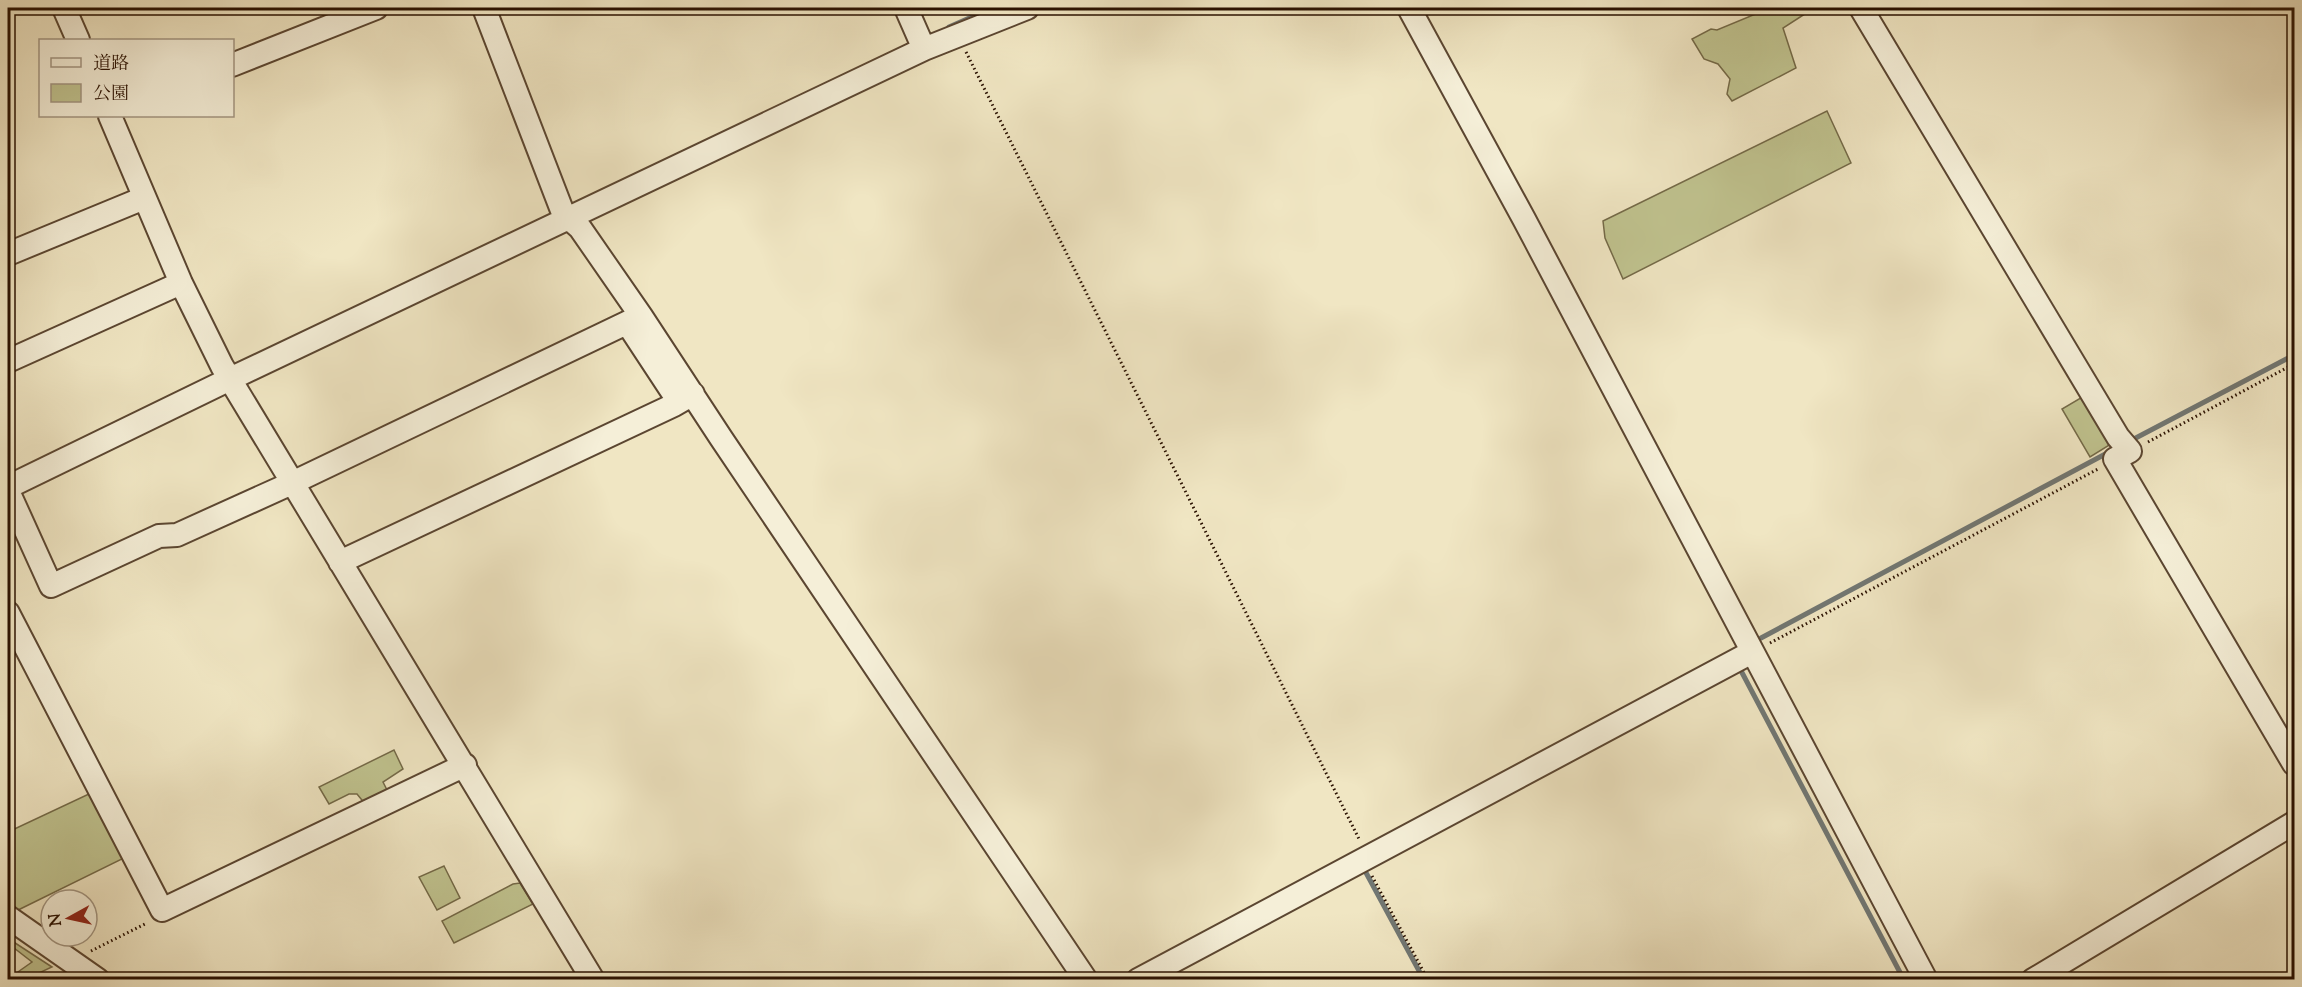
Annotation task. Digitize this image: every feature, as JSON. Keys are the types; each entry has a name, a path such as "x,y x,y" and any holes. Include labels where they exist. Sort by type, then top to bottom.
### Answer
{"street":[{"path":"64,8 78,39"},
{"path":"234,64 376,8"},
{"path":"484,8 564,213 577,224 634,319 686,398 721,438 1086,980"},
{"path":"906,8 922,43"},
{"path":"634,319 289,485 177,535 159,536 51,586 8,489 564,213 922,43 957,34 1027,8"},
{"path":"1409,8 1524,219 1926,980"},
{"path":"1861,8 2123,452 2295,764"},
{"path":"110,117 181,283 222,366 289,485 340,562 459,768 593,980"},
{"path":"8,254 144,198"},
{"path":"8,360 181,283"},
{"path":"340,562 686,398"},
{"path":"8,613 162,910 459,768"},
{"path":"1138,980 1363,853 1752,652"},
{"path":"2033,980 2295,823"},
{"path":"8,917 98,980"}],"path":[{"path":"957,34 1428,980"},
{"path":"1752,652 2123,452 2295,364"},
{"path":"70,961 160,916 162,910"}],"green space":[{"path":"1770,8 1809,8 1811,10 1783,28 1796,68 1732,101 1727,94 1730,79 1718,64 1704,59 1692,39 1711,29 1717,30"},
{"path":"1827,111 1851,163 1623,279 1605,238 1603,221"},
{"path":"2084,396 2111,444 2090,457 2062,409"},
{"path":"394,750 403,769 383,782 389,794 366,805 357,794 349,794 329,804 319,787"},
{"path":"91,793 124,858 63,888 39,888 39,900 10,914 8,912 8,832"},
{"path":"444,866 460,898 437,910 419,877"},
{"path":"520,883 533,904 454,943 442,921 513,884"},
{"path":"9,939 52,967 26,979 8,979 32,962 14,948 8,955"}],"waterway":[{"path":"949,27 992,8"},
{"path":"2130,441 2294,355"},
{"path":"1761,638 2111,451"},
{"path":"1738,665 1904,980"},
{"path":"1364,869 1424,980"},
{"path":"1121,980 1133,973"}]}
